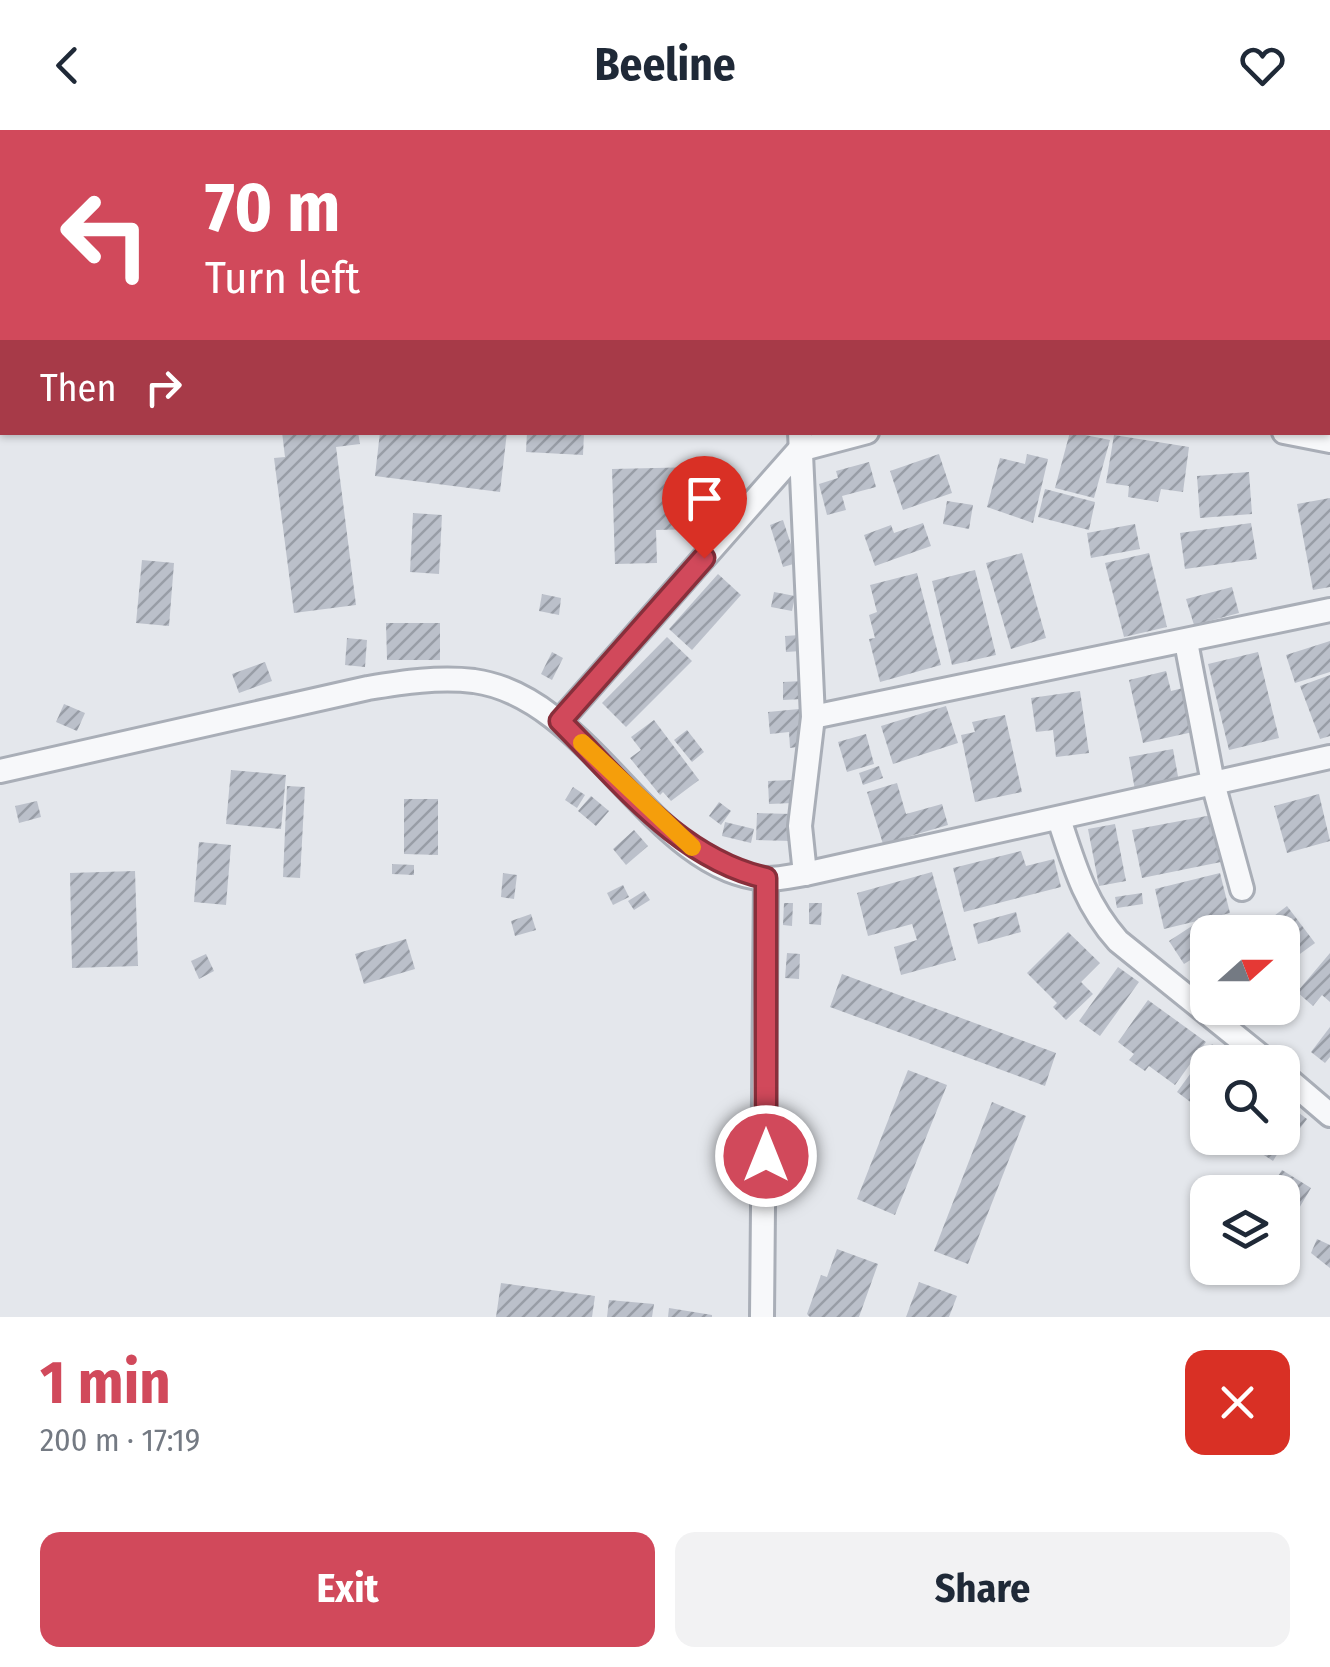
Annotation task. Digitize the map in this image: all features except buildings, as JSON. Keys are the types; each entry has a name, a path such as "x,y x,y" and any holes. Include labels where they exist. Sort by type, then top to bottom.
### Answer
{"street":[{"path":"560,721 800,441 845,435"},
{"path":"1301,435 1330,440"},
{"path":"800,441 813,717 800,826 805,874"},
{"path":"813,717 1330,610"},
{"path":"1186,642 1213,783 1242,889"},
{"path":"0,770 420,679 477,682 516,695 560,721 692,846 732,871 766,878 805,874 1330,757"},
{"path":"1058,818 1083,892 1098,918 1118,941 1247,1045"},
{"path":"762,1317 766,878"},
{"path":"1300,1089 1330,1115"}],"slow traffic":[{"path":"582,743 654,816 692,847"}],"route":[{"path":"704,558 560,721 654,816 692,846 732,871 766,878 766,1156"}]}
